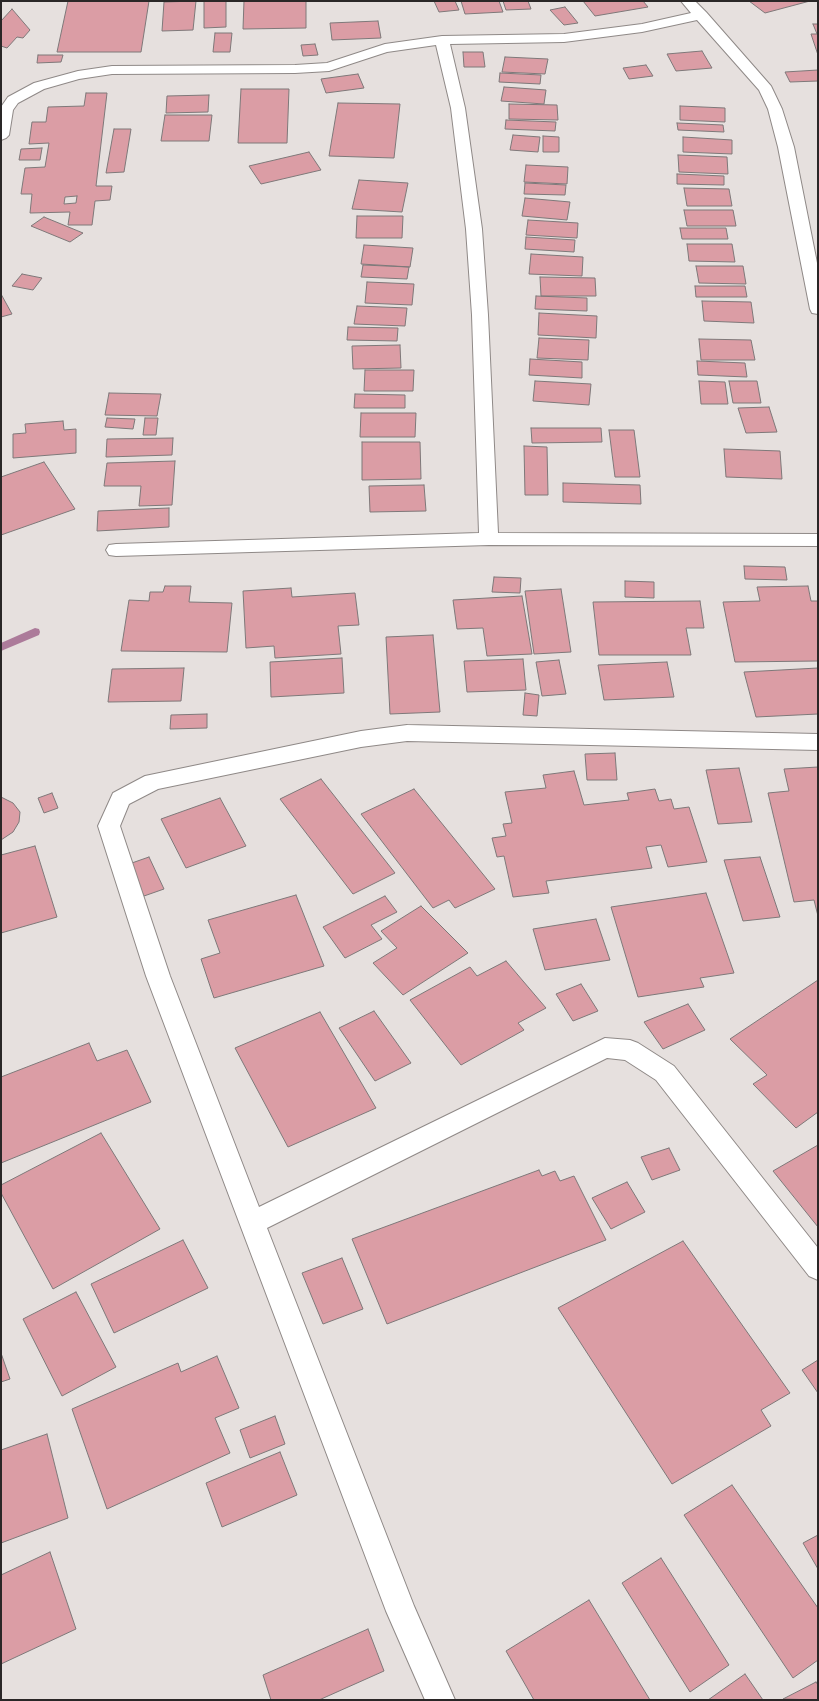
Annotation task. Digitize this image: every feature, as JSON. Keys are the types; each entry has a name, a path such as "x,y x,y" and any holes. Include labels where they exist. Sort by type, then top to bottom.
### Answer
{"street":[{"path":"688,1 766,89 775,109 786,147 818,309"},
{"path":"1,135 6,110 13,100 39,86 78,75 112,70 296,69 329,67 385,48 442,40 564,38 642,28 701,15"},
{"path":"442,40 458,108 474,229 480,315 489,539"},
{"path":"116,550 489,539 818,540"},
{"path":"440,1700 401,1612 158,976 109,826 121,799 153,782 361,739 407,733 818,742"},
{"path":"252,1223 605,1048 630,1050 665,1073 818,1268"}],"building":[{"path":"68,1 149,1 141,52 57,52"},
{"path":"196,1 193,30 162,31 164,2"},
{"path":"204,1 226,1 226,27 204,28"},
{"path":"244,1 306,1 306,28 243,29"},
{"path":"434,1 455,1 459,10 439,12"},
{"path":"461,1 499,1 503,12 465,14"},
{"path":"503,1 528,1 531,9 506,10"},
{"path":"583,1 643,1 648,7 595,16"},
{"path":"749,1 810,1 765,13"},
{"path":"565,7 578,23 564,25 550,10"},
{"path":"12,9 30,30 23,38 17,37 7,48 1,46 1,21"},
{"path":"378,21 381,38 332,40 330,23"},
{"path":"813,24 818,24 818,55 811,34 817,34"},
{"path":"215,33 232,33 230,52 213,52"},
{"path":"315,44 318,55 303,56 301,45"},
{"path":"702,51 712,68 676,71 667,54"},
{"path":"463,52 483,52 485,67 464,67"},
{"path":"38,55 63,55 61,62 37,63"},
{"path":"505,57 548,59 545,74 502,72"},
{"path":"646,65 653,76 629,79 623,68"},
{"path":"818,70 818,81 790,82 785,72"},
{"path":"500,73 541,75 540,84 499,82"},
{"path":"358,74 364,88 326,93 321,79"},
{"path":"504,87 546,90 544,104 501,101"},
{"path":"241,89 289,89 287,143 238,143"},
{"path":"86,93 107,93 96,186 112,186 110,200 95,201 92,225 68,225 70,212 30,213 32,194 21,194 25,168 45,167 49,143 29,144 32,122 46,122 48,107 84,106","holes":["77,196 76,203 64,204 65,197"]},
{"path":"209,95 208,112 166,113 167,96"},
{"path":"338,103 400,104 394,158 329,156"},
{"path":"509,104 557,105 558,120 509,119"},
{"path":"680,106 725,108 725,122 680,120"},
{"path":"165,115 212,115 209,141 161,141"},
{"path":"506,120 556,122 555,131 505,129"},
{"path":"677,123 723,125 724,132 678,130"},
{"path":"114,129 131,129 124,172 106,173"},
{"path":"513,135 540,137 538,152 510,150"},
{"path":"543,136 559,137 559,152 543,152"},
{"path":"683,137 732,140 732,154 683,152"},
{"path":"42,148 40,160 19,160 21,149"},
{"path":"309,152 321,170 261,184 249,166"},
{"path":"678,155 727,157 728,174 679,172"},
{"path":"526,165 568,167 567,184 524,182"},
{"path":"677,174 724,176 724,185 677,184"},
{"path":"359,180 408,183 402,212 352,209"},
{"path":"525,183 566,185 565,195 524,194"},
{"path":"684,188 729,189 732,206 687,206"},
{"path":"525,198 570,202 567,220 522,216"},
{"path":"684,210 733,210 736,226 687,226"},
{"path":"357,216 403,216 402,238 356,238"},
{"path":"44,217 83,233 70,242 31,226"},
{"path":"528,220 578,223 577,238 526,235"},
{"path":"680,228 726,228 728,239 682,239"},
{"path":"526,237 575,240 574,252 525,249"},
{"path":"687,244 732,244 735,262 689,261"},
{"path":"364,245 413,248 410,267 361,264"},
{"path":"531,254 583,257 582,276 529,274"},
{"path":"363,265 409,267 407,279 361,277"},
{"path":"696,266 743,266 746,284 699,283"},
{"path":"22,274 42,278 33,290 12,286"},
{"path":"540,277 595,278 596,296 541,296"},
{"path":"367,282 414,284 412,305 365,303"},
{"path":"695,286 745,286 747,297 696,297"},
{"path":"1,294 12,314 1,317"},
{"path":"536,296 587,298 587,311 535,309"},
{"path":"702,301 751,302 754,323 704,321"},
{"path":"357,306 407,308 405,326 354,324"},
{"path":"539,313 597,316 596,338 538,335"},
{"path":"348,327 398,328 397,341 347,340"},
{"path":"539,338 589,340 588,360 537,358"},
{"path":"699,339 751,340 755,360 701,360"},
{"path":"400,345 401,368 353,369 352,346"},
{"path":"530,359 582,362 582,378 529,375"},
{"path":"697,361 745,363 747,377 698,375"},
{"path":"365,370 414,370 413,391 364,391"},
{"path":"535,381 591,384 589,405 533,401"},
{"path":"699,381 725,382 728,404 701,404"},
{"path":"729,381 757,381 761,403 733,403"},
{"path":"109,393 161,394 157,416 105,415"},
{"path":"355,394 405,395 405,408 354,408"},
{"path":"769,407 777,432 746,433 738,408"},
{"path":"361,413 416,413 415,437 360,437"},
{"path":"107,418 135,419 133,429 105,427"},
{"path":"145,418 158,418 156,435 143,435"},
{"path":"63,421 64,430 76,429 76,453 13,458 13,434 26,433 25,424"},
{"path":"531,428 601,428 602,442 532,443"},
{"path":"609,430 634,430 640,477 615,477"},
{"path":"173,438 172,455 106,457 107,439"},
{"path":"362,442 420,442 421,479 362,480"},
{"path":"524,446 547,447 548,495 525,495"},
{"path":"724,449 780,451 782,479 726,477"},
{"path":"175,461 172,505 139,506 141,486 104,486 107,463"},
{"path":"44,462 75,509 1,535 1,477"},
{"path":"563,483 640,485 641,504 563,502"},
{"path":"424,485 426,511 370,512 369,486"},
{"path":"169,508 169,527 97,531 98,511"},
{"path":"744,566 785,567 787,580 745,579"},
{"path":"494,577 521,578 520,593 492,592"},
{"path":"625,581 654,582 654,598 625,597"},
{"path":"165,586 191,586 189,602 232,603 227,652 121,651 129,600 149,601 150,592 163,592"},
{"path":"808,586 811,601 818,601 818,661 735,662 723,602 760,601 757,587"},
{"path":"291,588 292,597 355,593 359,625 338,626 341,654 275,658 274,646 246,648 243,591"},
{"path":"561,589 571,652 534,654 525,591"},
{"path":"522,596 532,654 487,656 483,628 457,629 453,600"},
{"path":"700,601 704,628 686,628 691,655 599,655 593,602"},
{"path":"433,635 440,712 390,714 386,637"},
{"path":"342,658 344,693 271,697 270,662"},
{"path":"523,659 526,690 467,692 464,661"},
{"path":"559,660 566,694 542,696 536,662"},
{"path":"667,662 674,697 604,700 598,665"},
{"path":"184,668 181,701 108,702 112,669"},
{"path":"818,668 818,714 756,717 744,672"},
{"path":"525,693 539,695 537,716 523,715"},
{"path":"207,714 207,728 170,729 171,715"},
{"path":"615,753 617,780 587,780 585,754"},
{"path":"818,767 818,916 814,900 794,902 768,793 789,791 784,769"},
{"path":"739,768 752,822 718,824 706,770"},
{"path":"574,771 584,805 629,800 627,793 655,789 659,801 671,799 674,809 689,807 707,862 668,867 661,845 646,847 652,868 546,881 549,893 513,897 504,856 497,857 492,838 506,836 503,824 512,823 505,792 546,788 543,775"},
{"path":"321,779 395,873 353,894 280,799"},
{"path":"414,789 495,889 455,908 449,900 433,908 361,814"},
{"path":"52,793 58,808 44,813 38,798"},
{"path":"1,797 13,803 20,812 19,822 13,832 1,840"},
{"path":"220,798 246,846 186,868 161,819"},
{"path":"35,846 57,917 1,933 1,855"},
{"path":"149,857 164,889 144,896 129,864"},
{"path":"760,857 780,917 743,921 724,860"},
{"path":"706,893 734,973 700,978 704,987 638,997 611,907"},
{"path":"296,895 324,966 214,998 201,959 220,953 208,920"},
{"path":"385,896 397,912 371,925 382,939 345,958 323,927"},
{"path":"421,906 468,953 403,995 373,963 397,948 381,931"},
{"path":"596,919 610,960 545,970 533,929"},
{"path":"506,961 546,1008 518,1023 524,1030 461,1065 410,1000 470,967 477,976"},
{"path":"818,980 818,1112 796,1128 753,1084 767,1075 730,1039"},
{"path":"581,984 598,1011 573,1021 556,994"},
{"path":"688,1004 705,1030 663,1049 644,1022"},
{"path":"374,1011 411,1063 375,1081 339,1028"},
{"path":"320,1012 376,1108 288,1147 235,1048"},
{"path":"89,1043 97,1061 127,1050 151,1102 1,1163 1,1077"},
{"path":"101,1133 160,1229 53,1289 1,1193 1,1185"},
{"path":"818,1145 818,1227 773,1171"},
{"path":"669,1148 680,1170 652,1180 641,1157"},
{"path":"539,1170 542,1176 555,1171 560,1181 574,1176 606,1240 387,1324 352,1239"},
{"path":"627,1182 645,1212 611,1229 592,1198"},
{"path":"183,1240 208,1288 114,1333 91,1284"},
{"path":"683,1241 790,1393 761,1410 771,1426 672,1484 558,1308"},
{"path":"342,1258 363,1309 323,1324 302,1273"},
{"path":"76,1292 116,1367 62,1396 23,1319"},
{"path":"1,1353 10,1379 1,1382"},
{"path":"217,1356 239,1408 215,1418 230,1453 107,1509 72,1409 178,1363 181,1372"},
{"path":"818,1360 818,1393 802,1370"},
{"path":"275,1416 285,1444 250,1458 240,1430"},
{"path":"47,1434 68,1518 1,1543 1,1450"},
{"path":"280,1452 297,1495 222,1527 206,1483"},
{"path":"732,1485 818,1608 818,1660 793,1678 684,1515"},
{"path":"818,1535 818,1569 803,1543"},
{"path":"50,1552 76,1629 1,1664 1,1575"},
{"path":"661,1558 729,1665 690,1692 622,1583"},
{"path":"589,1600 650,1700 534,1700 506,1651"},
{"path":"368,1629 384,1671 319,1700 271,1700 263,1675"},
{"path":"745,1674 763,1700 708,1700"},
{"path":"816,1682 818,1685 818,1700 783,1699"}],"waterway":[{"path":"1,647 35,632"}]}
